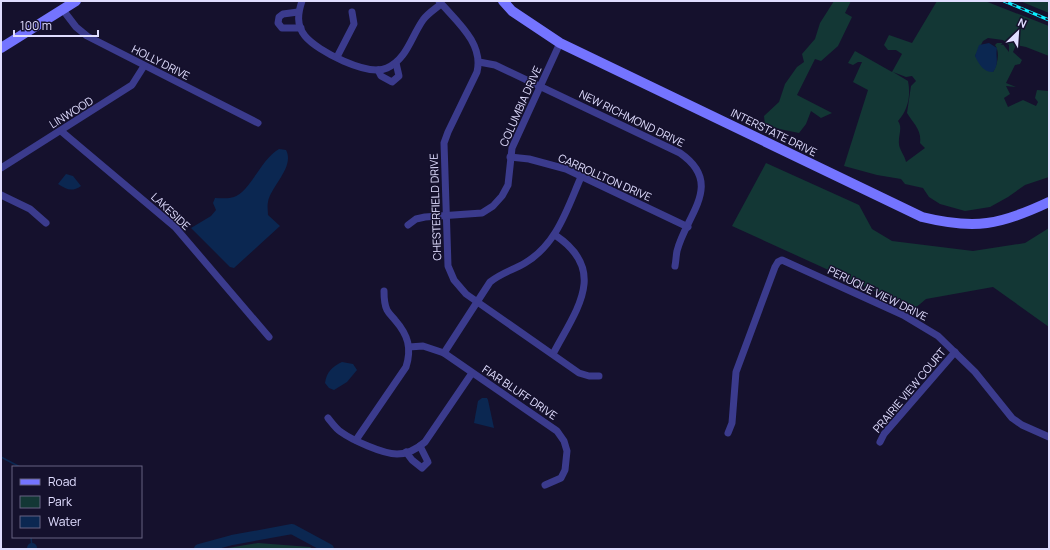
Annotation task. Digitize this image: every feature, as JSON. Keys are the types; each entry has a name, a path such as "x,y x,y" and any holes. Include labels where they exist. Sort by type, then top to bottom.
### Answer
{"main road":[{"path":"1,48 76,1"},
{"name":"INTERSTATE DRIVE","path":"503,1 512,11 560,43 922,217 948,223 985,224 1010,219 1049,202"}],"street":[{"path":"302,1 298,12 298,23 304,35 315,45 337,57 361,67 378,70 386,69 406,52 423,20 440,2 470,38 476,48 479,62"},
{"name":"HOLLY DRIVE","path":"63,10 76,27 88,36 258,123"},
{"path":"298,12 283,14 278,17 278,23 282,28 300,28"},
{"path":"337,57 354,24 352,12"},
{"name":"COLUMBIA DRIVE","path":"408,225 425,217 482,213 493,206 502,196 508,185 512,148 560,43"},
{"path":"378,70 381,76 392,82 399,76 396,62"},
{"name":"NEW RICHMOND DRIVE","path":"479,62 495,65 680,153 690,160 698,171 702,184 702,196 677,250 675,266"},
{"name":"CHESTERFIELD DRIVE","path":"479,62 477,72 444,143 448,266 454,280 466,294 477,302 580,373 589,376 600,376"},
{"name":"LINWOOD","path":"1,168 132,85 144,66"},
{"name":"LAKESIDE","path":"61,131 175,227 269,337"},
{"name":"CARROLLTON DRIVE","path":"510,157 548,163 566,169 688,227"},
{"path":"444,352 490,282 498,275 525,263 538,253 555,235 582,177"},
{"path":"1,195 30,209 46,223"},
{"path":"553,354 580,302 584,291 583,265 569,244 555,235"},
{"name":"PERUQUE VIEW DRIVE","path":"728,433 732,423 736,372 766,287 778,262 788,262 903,315 938,336 975,372 1012,418 1022,425 1049,437"},
{"path":"356,440 406,367 409,357 410,347 403,329 387,311 384,301 384,292"},
{"name":"FIAR BLUFF DRIVE","path":"410,347 423,346 444,352 557,431 564,440 567,451 565,470 561,478 545,485"},
{"name":"PRAIRIE VIEW COURT","path":"880,442 884,434 955,352"},
{"path":"328,418 341,432 356,440 384,452 396,454 406,452 420,446 425,442 472,373"},
{"path":"406,452 412,460 422,468 428,462 420,446"}],"green space":[{"path":"834,1 851,1 845,13 852,17 838,46 821,61 815,59 797,95 832,113 821,118 811,111 806,124 799,133 765,126 764,116 779,102 785,84 797,67 804,62 802,54 815,39 820,23"},
{"path":"937,1 985,1 1049,26 1049,56 1026,47 1016,45 1013,52 1022,60 1020,64 1015,65 1006,83 1016,87 1006,86 1010,94 1004,98 1008,107 1023,100 1036,106 1038,102 1035,98 1037,90 1049,91 1049,177 1025,185 990,207 965,211 940,204 929,197 923,188 905,184 901,179 877,175 844,166 868,90 853,82 862,62 858,62 853,65 848,63 855,51 892,72 902,54 896,50 888,50 884,45 889,35 912,43","holes":["988,38 1003,40 1009,45 1009,52 1002,43 997,43 995,45 998,51 998,58 993,72 975,56 983,41","893,72 906,77 912,76 916,81 911,86 907,113 920,134 920,143 925,148 906,162 899,146 900,126 898,121 908,102 909,87 908,81"]},
{"path":"1020,1 1049,1 1049,13"},
{"path":"766,163 859,205 872,229 892,241 973,251 1025,243 1049,228 1049,327 993,287 926,299 914,309 732,226"},
{"path":"258,543 310,547 313,549 222,549"}],"water":[{"path":"989,43 997,48 997,63 993,72 984,69 975,56 979,45"},
{"path":"279,149 286,150 288,156 287,163 285,170 270,196 268,202 268,215 280,226 234,268 230,267 191,228 211,216 216,210 213,203 215,198 229,198 240,194 273,153"},
{"path":"66,174 73,176 81,186 70,190 58,184"},
{"path":"342,362 353,364 357,370 347,382 334,390 329,388 325,383 327,375 330,370"},
{"path":"482,398 487,398 488,400 494,428 474,423 478,401"}],"waterway":[{"path":"1,457 18,466"},
{"path":"199,549 232,540 292,529 329,549"},
{"path":"30,549 32,548 31,538"}],"railway":[{"path":"1004,1 1049,20"}]}
